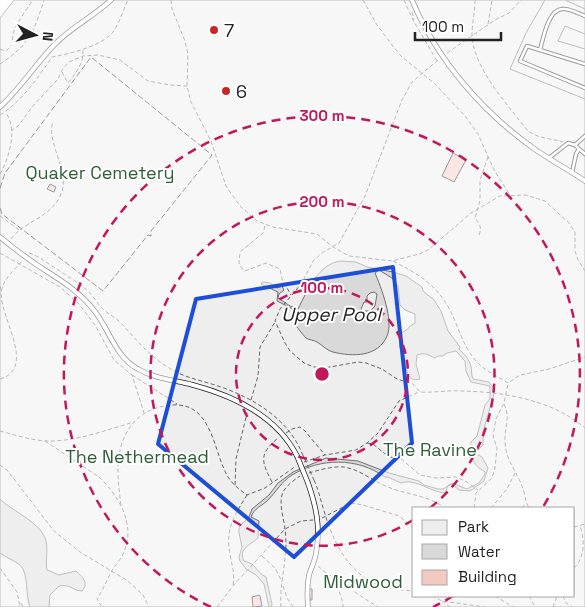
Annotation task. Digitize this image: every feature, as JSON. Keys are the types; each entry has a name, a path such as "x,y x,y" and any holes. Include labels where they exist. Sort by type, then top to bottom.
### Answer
{"street":[{"path":"0,107 20,88 63,36 111,0"},
{"path":"412,0 438,48 467,87 506,127 585,181"},
{"path":"0,237 85,299 100,318 115,346 136,368 146,374 210,390 248,407 265,417 290,442 315,501 318,520 316,554 308,586 308,607"}],"lane":[{"path":"540,50 550,18 555,11 561,8 585,16"},
{"path":"585,64 527,46 520,61 585,88"},
{"path":"575,145 585,136"},
{"path":"549,158 568,144 575,145 585,154"},
{"path":"572,173 579,149"}],"path":[{"path":"0,49 6,51 10,48 16,28 34,0"},
{"path":"0,64 16,52 32,35 44,0"},
{"path":"0,115 29,88 52,58 65,56 83,49 106,38 113,32 128,0"},
{"path":"171,0 172,9 185,41 188,54 188,86 191,102 211,141 226,186 234,200 257,221 292,230 311,232 333,247 354,257 392,261 428,250 463,219 500,196 526,195 540,199 552,206 569,223 575,232 575,251 585,271"},
{"path":"363,0 377,25 401,56 423,72 465,116 478,134 494,170 510,195"},
{"path":"251,401 258,382 260,347 282,305 302,283 313,261 338,243 359,209 374,176 402,100 412,82 438,60 415,24 406,0"},
{"path":"475,0 472,35 483,69 527,130 540,138 568,144"},
{"path":"488,25 492,0"},
{"path":"447,53 472,35 509,13 521,0"},
{"path":"62,70 68,83 79,69 83,49"},
{"path":"11,131 19,125 26,113 58,79 62,70 69,62 83,56 98,55 120,60 148,81 188,86"},
{"path":"0,174 8,157 11,131 10,119 5,112"},
{"path":"8,244 19,230 51,208 62,194 63,179 51,129 53,121"},
{"path":"479,235 481,229 475,218 480,201 480,180 488,156"},
{"path":"0,216 19,230"},
{"path":"265,224 263,233 240,252 239,263 243,270 266,263 280,269 282,279 291,295"},
{"path":"0,253 67,293 92,320 114,360 177,405 194,411 205,421 229,479 247,495"},
{"path":"0,379 11,373 15,367 16,358 16,350 4,320 0,298 1,292 6,279 26,255 33,254 75,280 103,310 120,322 126,331 150,355 169,368 192,379 215,385 251,401 270,413 295,438 314,480 325,516 338,546 363,576 376,584 412,591"},
{"path":"392,261 420,275 430,284 450,310 460,334 478,364 508,383"},
{"path":"0,286 1,292"},
{"path":"275,321 290,351 304,364 324,368 366,362 398,379 413,384 420,392"},
{"path":"474,507 478,490 492,478 495,468 497,448 493,436 496,419 504,403 508,383 520,375 549,369 585,357"},
{"path":"132,374 144,414"},
{"path":"233,586 234,568 230,554 228,532 231,522 247,495 265,488 295,466 314,458 356,450 378,433 399,401 420,392 458,391 500,394 530,401 561,412 585,428"},
{"path":"504,403 508,412 505,441 506,453 522,485 528,507"},
{"path":"102,607 97,600 124,552 127,540 127,523 121,505 117,478 118,459 122,442 134,422 144,414 158,407 177,405"},
{"path":"235,486 236,459 248,407"},
{"path":"0,432 45,441 74,438 134,422"},
{"path":"272,482 264,464 266,450 283,434 300,427 325,455"},
{"path":"45,441 99,477 121,505"},
{"path":"367,443 373,444 389,456 400,458 420,475 436,478 452,476 467,482 478,490"},
{"path":"0,465 7,470 54,531 80,552 137,589 143,595 149,607"},
{"path":"318,471 335,467 350,468 361,472 386,487 429,499 444,507"},
{"path":"492,507 507,489 515,472"},
{"path":"281,607 286,557 286,529 282,508 283,492 293,480 300,476"},
{"path":"217,607 233,586 286,529 301,521 318,520 352,503 399,516 412,526"},
{"path":"523,507 526,503"},
{"path":"575,527 585,524"},
{"path":"575,567 583,556 585,547 583,530 580,526"},
{"path":"262,555 275,568 287,598 293,607"},
{"path":"313,563 327,574 346,583 356,593 378,607"},
{"path":"0,568 7,576 20,600 21,607"},
{"path":"336,578 335,582 342,598 343,607"},
{"path":"434,597 450,607"},
{"path":"497,597 512,607 518,607"},
{"path":"563,597 566,603 572,607"},
{"path":"442,601 486,607"}],"highlighted area":[{"path":"393,267 412,443 294,557 158,444 196,299"}],"green space":[{"path":"14,0 585,0 585,607 0,607 0,18"}],"shaded area":[{"path":"545,0 565,0 585,9 585,34 565,26 558,41 585,49 585,99 510,69 526,33"}],"water":[{"name":"Upper Pool","path":"341,261 356,262 367,267 406,276 422,287 423,291 434,300 441,311 448,331 469,362 473,379 489,382 495,390 483,432 483,445 475,453 482,457 488,468 484,481 470,491 459,490 452,484 448,486 445,493 412,482 401,483 385,477 374,470 351,463 338,462 314,465 288,477 268,500 252,514 251,517 259,521 258,538 243,553 244,561 252,564 266,577 272,604 269,607 264,584 256,575 246,569 240,561 239,557 242,547 239,527 249,517 252,509 269,495 278,483 293,472 326,458 358,461 438,489 443,489 452,483 467,489 479,483 485,474 473,460 471,442 477,436 485,405 490,399 490,386 471,382 466,371 465,361 456,351 435,358 424,354 417,355 416,364 420,379 416,380 410,377 400,343 401,333 415,323 415,314 405,310 400,305 398,286 392,278 379,270 375,273 388,313 389,330 387,336 378,348 371,352 357,355 331,351 316,341 306,338 294,323 297,311 277,301 278,292 261,284 262,282 270,283 277,288 282,286 284,290 279,294 278,298 298,309 305,294 320,272 333,263","holes":["374,292 377,294 375,306 370,311 363,311 361,309 364,302 367,302 367,296"]},
{"path":"0,499 31,521 42,532 47,545 47,570 59,575 76,571 85,583 82,591 67,586 59,586 50,595 49,607 30,607 23,569 18,563 0,553"}],"building":[{"path":"453,153 466,160 454,182 442,176"},
{"path":"50,184 56,187 54,192 47,189"},
{"path":"309,589 312,589 312,600 310,600"},
{"path":"259,595 262,606 253,607 252,597"}],"fence":[{"path":"0,188 5,173 91,57 212,155 151,231 151,236 148,235 103,291 2,214 0,207"}],"place":[{"name":"7","path":"214,30"},
{"name":"6","path":"226,91"}],"park label":[{"name":"Quaker Cemetery","path":"100,172"},
{"name":"The Ravine","path":"430,449"},
{"name":"The Nethermead","path":"137,456"},
{"name":"Midwood","path":"363,581"}]}
